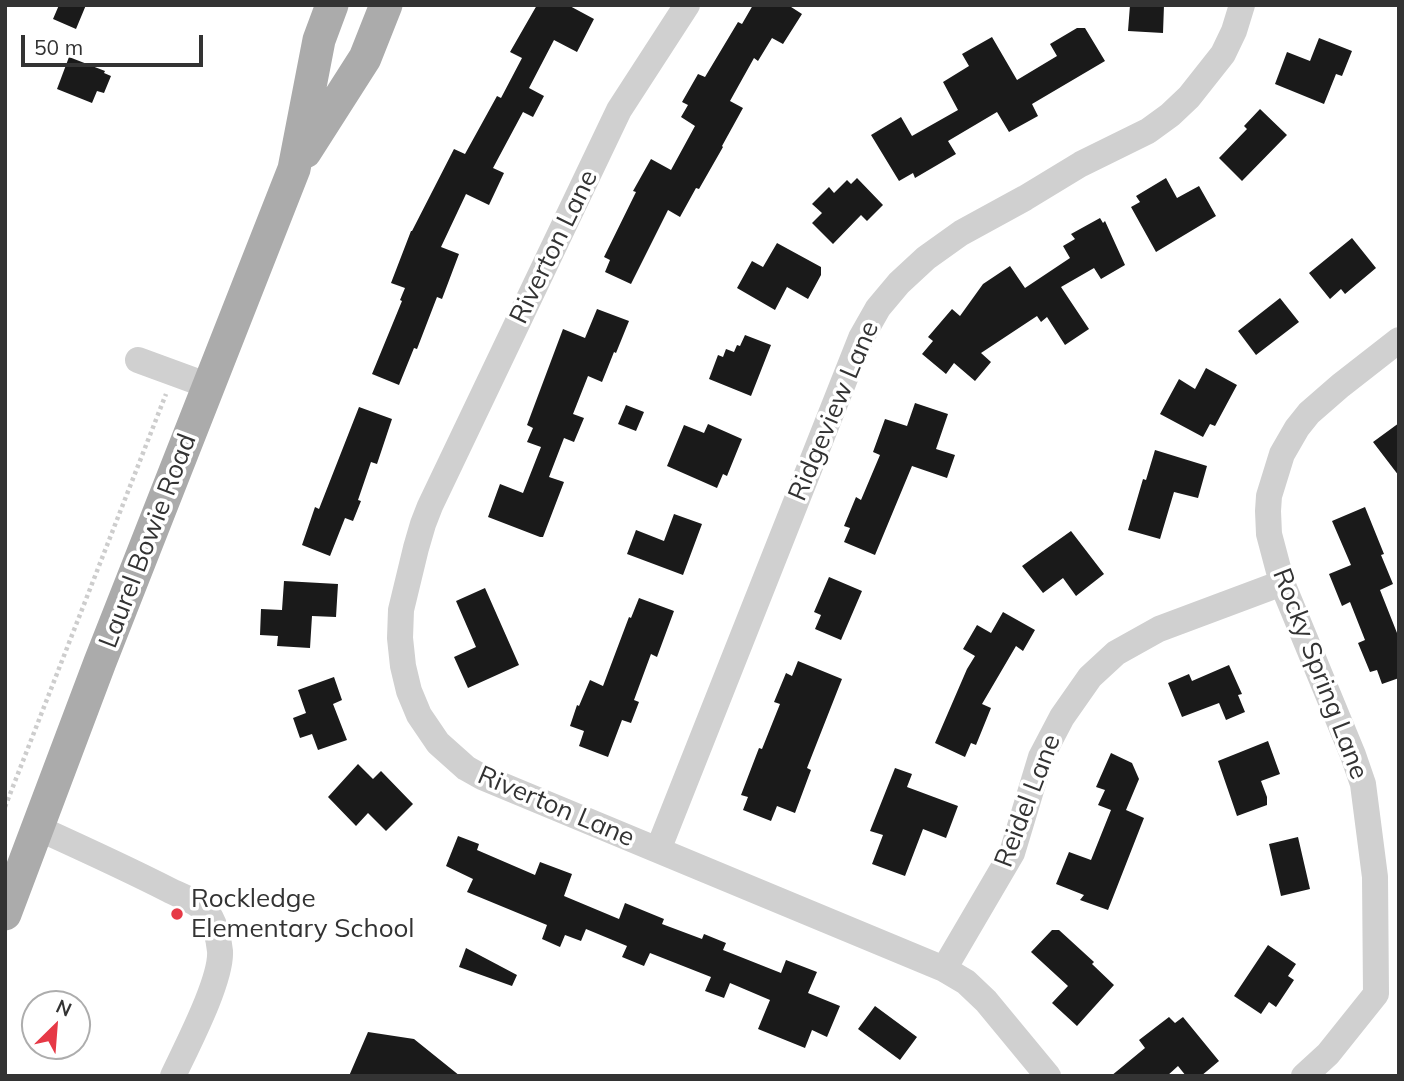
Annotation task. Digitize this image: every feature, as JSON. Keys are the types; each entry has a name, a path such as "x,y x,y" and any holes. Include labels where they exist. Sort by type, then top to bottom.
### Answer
{"main road":[{"name":"Laurel Bowie Road","path":"5,914 294,169 319,40 332,5"},
{"name":"Laurel Bowie Road","path":"294,169 365,58 386,5"}],"street":[{"name":"Riverton Lane","path":"687,5 619,110 422,524 401,610 400,638 409,691 419,715 438,743 466,768 482,777 944,969 966,982 986,1001 1048,1076"},
{"name":"Ridgeview Lane","path":"658,850 861,338 878,308 926,258 961,233 1081,164 1148,131 1170,115 1189,97 1223,54 1242,5"},
{"name":"Rocky Spring Lane","path":"1304,1076 1387,998 1363,784 1282,583 1269,534 1269,496 1282,454 1309,413 1399,340"},
{"path":"138,360 209,386"},
{"name":"Reidel Lane","path":"944,969 1012,853 1041,757 1062,717 1090,677 1116,653 1159,629 1282,583"},
{"path":"38,828 192,901 206,912 217,935 220,952 218,967 207,1000 173,1076"}],"path":[{"path":"5,807 173,373"}],"building":[{"path":"59,5 86,5 76,29 53,19"},
{"path":"537,5 568,5 594,19 577,52 554,40 529,88 544,96 533,117 523,112 493,168 504,173 489,205 466,194 441,247 459,254 442,299 437,297 417,349 414,348 399,385 372,374 405,288 391,283 411,231 454,149 465,154 497,96 501,98 522,58 510,52"},
{"path":"753,5 788,5 802,14 783,44 772,38 758,61 754,58 730,101 743,108 723,147 680,217 668,210 631,284 605,272 610,260 604,257 636,192 633,191 651,159 671,170 695,126 681,117 688,105 682,102 698,74 705,77 738,22 742,24"},
{"path":"1130,5 1164,5 1163,33 1128,31"},
{"path":"1077,28 1085,28 1105,61 1032,104 1038,116 1009,132 997,112 948,141 956,154 915,178 913,173 899,181 871,135 901,117 912,136 958,110 943,82 969,66 962,54 992,37 1017,80 1057,56 1050,44"},
{"path":"1319,38 1352,51 1342,76 1336,74 1324,104 1275,84 1287,52 1310,61"},
{"path":"69,57 111,76 104,93 97,91 92,103 57,89"},
{"path":"1260,109 1287,135 1242,181 1219,158 1247,129 1244,126"},
{"path":"857,178 883,205 867,221 861,215 833,244 812,223 822,213 812,204 829,187 834,193 847,180 851,184"},
{"path":"1166,178 1177,198 1199,186 1216,216 1156,252 1131,207 1140,202 1136,196"},
{"path":"1100,218 1103,223 1105,221 1125,265 1101,279 1094,268 1061,287 1089,329 1065,345 1047,317 1041,322 1037,316 981,353 991,362 975,381 954,363 946,374 922,354 933,341 928,337 952,309 960,316 983,284 1010,266 1025,288 1070,258 1063,246 1075,239 1071,234"},
{"path":"1352,238 1376,268 1345,294 1341,289 1330,299 1309,273"},
{"path":"777,243 821,267 821,275 808,299 787,287 775,310 737,288 752,261 763,267"},
{"path":"1280,298 1299,322 1256,355 1238,331"},
{"path":"597,309 629,321 602,382 588,376 573,414 584,418 574,442 564,438 549,477 564,482 543,537 540,537 488,517 500,484 523,493 541,447 527,442 533,428 527,425 563,329 585,338"},
{"path":"745,335 771,345 751,396 709,379 718,355 723,357 726,349 734,352"},
{"path":"1206,368 1237,385 1215,426 1210,424 1203,437 1160,414 1179,379 1195,389"},
{"path":"915,403 948,414 936,449 955,455 947,478 912,466 875,555 844,542 850,528 844,526 856,497 861,500 880,455 873,452 885,419 907,426"},
{"path":"626,405 644,412 636,431 618,424"},
{"path":"359,407 392,419 377,464 371,462 353,521 345,518 330,556 302,545 315,507 319,509"},
{"path":"1399,423 1399,476 1373,442"},
{"path":"708,424 742,439 727,476 723,474 717,488 667,466 684,425 704,433"},
{"path":"1155,450 1207,466 1198,498 1174,492 1160,539 1128,530"},
{"path":"1365,507 1393,584 1380,590 1399,638 1399,678 1382,684 1377,670 1370,672 1358,643 1365,640 1350,602 1342,606 1329,574 1351,565 1332,521"},
{"path":"674,514 702,524 683,575 627,554 636,530 664,541"},
{"path":"1071,531 1104,574 1076,596 1063,578 1043,593 1022,566"},
{"path":"829,577 862,591 841,640 815,629 821,615 814,612"},
{"path":"284,581 338,584 336,617 312,616 310,648 277,646 278,636 260,635 261,609 282,610"},
{"path":"485,588 519,665 468,688 454,657 476,647 456,601"},
{"path":"639,598 674,611 657,657 651,654 634,700 639,702 631,723 622,720 608,757 579,746 584,731 570,726 590,680 603,686"},
{"path":"1003,612 1035,630 1023,651 1016,646 982,704 991,708 976,745 971,743 965,757 935,743 975,656 963,649 977,625 991,633"},
{"path":"798,661 842,679 807,768 811,770 795,813 777,806 771,821 743,810 748,797 741,795 780,704 774,702 786,673 792,676"},
{"path":"1229,665 1242,694 1238,695 1245,712 1226,720 1219,703 1182,717 1168,683 1189,674 1192,681"},
{"path":"334,677 342,700 333,704 347,740 318,750 312,734 300,738 293,718 306,713 298,690"},
{"path":"1268,741 1280,774 1261,781 1267,805 1237,816 1218,761"},
{"path":"1111,753 1132,763 1139,779 1126,810 1144,818 1108,910 1080,900 1084,895 1056,884 1069,852 1091,860 1111,810 1098,805 1105,790 1096,787"},
{"path":"358,764 373,779 381,771 413,804 386,831 368,813 356,826 328,797"},
{"path":"895,768 912,774 907,787 958,806 946,838 923,829 905,876 872,864 883,835 870,831"},
{"path":"458,836 479,844 477,850 535,875 540,862 572,874 564,896 619,919 625,903 664,919 662,924 702,939 704,934 726,943 723,950 781,973 786,960 817,972 808,993 840,1006 827,1037 812,1030 805,1048 758,1029 770,1000 730,983 724,998 705,991 711,977 650,953 644,966 622,957 627,946 586,929 581,941 565,935 560,947 542,939 547,925 467,892 473,879 446,866"},
{"path":"1298,837 1310,889 1281,896 1269,844"},
{"path":"1052,930 1059,930 1094,962 1092,964 1114,985 1077,1026 1052,1003 1068,986 1031,952"},
{"path":"1268,945 1296,964 1288,976 1294,980 1276,1007 1269,1002 1261,1014 1234,996"},
{"path":"466,948 517,975 512,986 459,967"},
{"path":"875,1006 917,1037 900,1060 858,1029"},
{"path":"1169,1017 1175,1023 1183,1017 1219,1061 1201,1076 1186,1076 1178,1066 1167,1076 1111,1076 1145,1048 1139,1040"},
{"path":"368,1032 414,1039 460,1076 349,1076"}],"place":[{"name":"Rockledge Elementary School","path":"177,914"}]}
